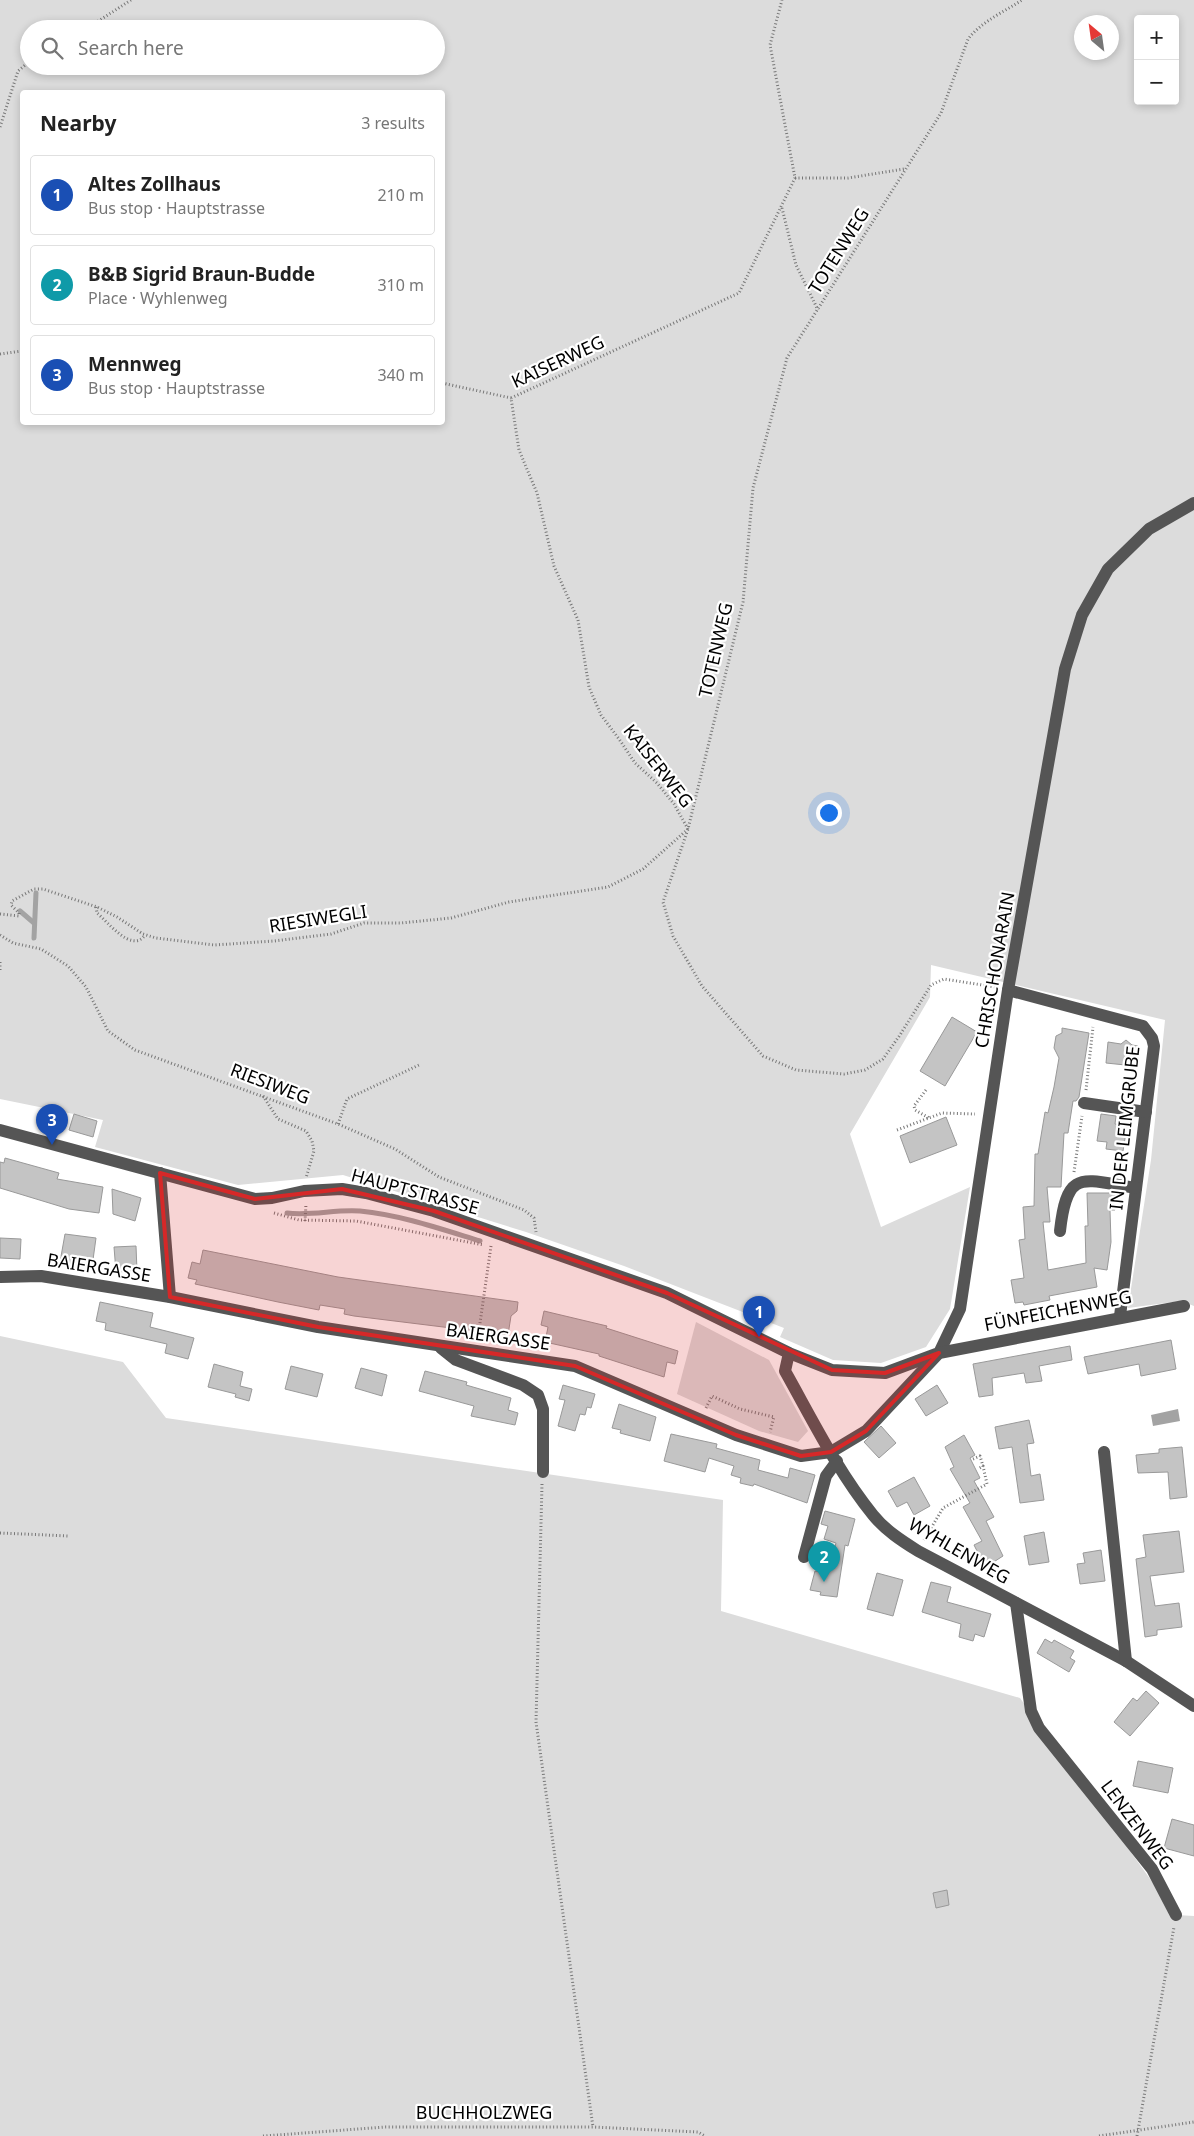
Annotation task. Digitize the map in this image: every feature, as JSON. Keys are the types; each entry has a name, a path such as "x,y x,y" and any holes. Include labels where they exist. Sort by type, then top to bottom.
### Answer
{"street":[{"name":"CHRISCHONARAIN","path":"939,1353 960,1309 1008,990 1066,669 1082,615 1108,569 1148,529 1194,503"},
{"name":"IN DER LEIMGRUBE","path":"1008,990 1136,1024 1149,1031 1154,1046 1120,1316"},
{"path":"1084,1102 1146,1112"},
{"name":"HAUPTSTRASSE","path":"0,1130 255,1199 279,1197 304,1191 342,1189 366,1193 434,1211 666,1293 789,1353 832,1370 885,1373 939,1353"},
{"path":"160,1173 170,1297"},
{"path":"1060,1231 1063,1202 1071,1188 1084,1180 1136,1188"},
{"name":"BAIERGASSE","path":"0,1277 41,1276 170,1297 318,1327 575,1366 736,1436 801,1456 834,1457 866,1431 939,1353"},
{"name":"FÜNFEICHENWEG","path":"939,1353 1120,1316 1184,1306"},
{"path":"440,1346 456,1360 523,1385 538,1394 544,1408 542,1472"},
{"name":"WYHLENWEG","path":"789,1353 784,1371 834,1457 874,1516 898,1538 918,1551 1126,1661 1194,1706"},
{"path":"1104,1452 1126,1661"},
{"path":"804,1557 826,1476 834,1457"},
{"name":"LENZENWEG","path":"1016,1603 1031,1711 1039,1728 1152,1869 1176,1915"}],"path":[{"path":"100,20 131,0"},
{"path":"782,0 770,45 795,178 848,178 905,169"},
{"name":"TOTENWEG","path":"1008,990 944,979 937,981 924,994 900,1036 883,1059 865,1070 844,1074 796,1070 763,1056 702,986 673,936 663,902 688,829 743,602 753,488 787,358 941,112 968,40 975,30 1022,0"},
{"path":"0,127 20,69"},
{"name":"KAISERWEG","path":"688,829 674,804 657,783 635,762 601,715 589,687 578,620 554,566 537,493 519,450 511,398 739,294 795,178"},
{"path":"782,208 796,266 818,310"},
{"path":"0,354 20,351"},
{"path":"445,384 511,398"},
{"name":"RIESIWEGLI","path":"0,914 18,916 19,912 11,905 12,902 34,889 43,889 96,907 145,935 156,938 214,945 331,934 364,923 401,923 451,918 509,902 608,887 643,869 688,829"},
{"path":"96,907 97,913 121,935 135,941 145,935"},
{"name":"RIESIWEG","path":"0,935 13,943 41,949 68,966 86,986 108,1031 135,1050 263,1095 338,1124 395,1149 439,1178 524,1210 534,1218 537,1229 534,1245"},
{"path":"0,962 0,972"},
{"path":"338,1124 347,1099 419,1065"},
{"path":"926,1090 914,1106 915,1110 929,1118"},
{"path":"263,1095 278,1120 306,1131 312,1142 314,1152 304,1191"},
{"path":"897,1130 942,1113 970,1114"},
{"path":"271,1212 306,1220 356,1221 468,1244 506,1247 508,1236"},
{"path":"306,1220 307,1212"},
{"path":"476,1352 490,1245"},
{"path":"699,1419 712,1396 740,1408 774,1417 766,1445"},
{"path":"918,1551 943,1508 987,1484 980,1456 973,1459"},
{"path":"978,1469 983,1466"},
{"path":"542,1472 536,1722 593,2127"},
{"path":"0,1533 69,1536"},
{"path":"1137,2134 1176,1915"},
{"path":"1099,2136 1137,2134 1194,2122"},
{"name":"BUCHHOLZWEG","path":"263,2136 386,2127 593,2127 698,2132 705,2136"},
{"path":"1151,2130 1151,2136"}],"highlighted area":[{"path":"160,1173 255,1199 342,1189 434,1211 667,1293 832,1370 885,1373 939,1353 866,1431 831,1452 801,1456 736,1435 575,1366 318,1327 170,1297"}],"shaded area":[{"path":"0,0 1194,0 1194,1306 1181,1301 1128,1308 1151,1160 1165,1020 931,965 930,997 850,1134 881,1227 970,1187 950,1309 926,1347 881,1363 833,1360 780,1337 784,1328 624,1266 526,1232 343,1175 238,1185 95,1147 103,1120 0,1099"},
{"path":"696,1322 769,1360 808,1431 798,1442 759,1431 677,1394"},
{"path":"0,1336 123,1362 166,1418 723,1500 721,1611 1020,1698 1176,1915 1194,1916 1194,2136 0,2136"},
{"path":"1178,1409 1180,1421 1153,1426 1151,1415"}],"building":[{"path":"952,1017 977,1032 945,1086 920,1071"},
{"path":"1062,1028 1089,1033 1079,1097 1076,1101 1073,1101 1068,1133 1064,1133 1061,1187 1047,1187 1050,1222 1043,1222 1048,1270 1086,1263 1085,1226 1088,1226 1087,1193 1114,1193 1115,1210 1110,1210 1111,1242 1107,1270 1094,1268 1097,1287 1049,1296 1050,1300 1024,1305 1023,1302 1015,1303 1011,1280 1024,1278 1019,1240 1025,1239 1023,1207 1034,1206 1035,1154 1038,1154 1045,1112 1048,1113 1054,1087 1059,1058 1054,1048 1056,1036 1062,1033"},
{"path":"1126,1040 1132,1045 1138,1046 1135,1066 1106,1063 1108,1042 1121,1044"},
{"path":"74,1114 97,1121 93,1137 69,1130"},
{"path":"1101,1114 1116,1116 1115,1124 1127,1126 1123,1151 1106,1149 1107,1142 1097,1141"},
{"path":"946,1117 957,1145 910,1163 900,1136"},
{"path":"5,1158 59,1173 57,1179 103,1187 99,1213 69,1209 0,1188 0,1162 4,1163"},
{"path":"112,1189 141,1198 135,1221 113,1214"},
{"path":"65,1234 96,1238 92,1267 60,1262"},
{"path":"0,1238 21,1239 20,1259 0,1258"},
{"path":"136,1246 137,1271 116,1272 114,1247"},
{"path":"203,1250 338,1277 518,1302 517,1311 511,1316 508,1335 354,1316 344,1314 345,1309 320,1305 319,1310 195,1284 197,1280 188,1278 192,1262 200,1264"},
{"path":"100,1302 153,1313 150,1327 194,1338 188,1359 165,1353 167,1344 105,1330 106,1323 96,1321"},
{"path":"544,1311 607,1326 606,1328 678,1351 675,1364 667,1362 664,1377 599,1356 599,1354 545,1342 548,1327 541,1325"},
{"path":"1171,1340 1176,1369 1141,1376 1139,1364 1088,1374 1084,1357"},
{"path":"1070,1346 1072,1360 1039,1366 1042,1381 1026,1383 1024,1373 992,1378 993,1395 979,1397 973,1364"},
{"path":"214,1364 243,1372 240,1386 252,1389 249,1401 235,1397 236,1394 208,1387"},
{"path":"291,1366 323,1374 317,1397 285,1389"},
{"path":"361,1368 387,1375 382,1396 355,1388"},
{"path":"425,1371 467,1382 466,1385 511,1398 508,1410 518,1413 515,1425 471,1416 474,1406 419,1391"},
{"path":"563,1385 595,1394 591,1408 587,1407 585,1415 580,1414 575,1431 558,1426 565,1400 559,1399"},
{"path":"937,1385 948,1403 926,1416 915,1399"},
{"path":"619,1404 656,1417 650,1441 620,1433 621,1430 612,1428"},
{"path":"1029,1420 1034,1443 1027,1444 1031,1476 1040,1474 1044,1500 1020,1503 1012,1447 999,1449 995,1427"},
{"path":"881,1426 896,1443 879,1458 864,1442"},
{"path":"671,1434 717,1444 716,1448 760,1460 758,1470 788,1478 790,1468 815,1475 807,1503 754,1484 753,1486 740,1483 741,1478 731,1475 734,1466 709,1458 705,1472 664,1461"},
{"path":"964,1435 975,1455 970,1458 980,1478 974,1481 994,1517 986,1521 1003,1556 989,1565 977,1561 979,1555 974,1545 982,1541 963,1507 970,1503 950,1469 954,1467 945,1447"},
{"path":"1182,1447 1187,1497 1170,1499 1168,1472 1138,1473 1136,1455 1159,1453 1159,1449"},
{"path":"914,1477 930,1506 914,1515 907,1502 897,1507 888,1491"},
{"path":"825,1511 855,1519 848,1546 845,1545 837,1597 820,1595 821,1592 810,1590 815,1571 828,1573 836,1543 824,1539 828,1526 821,1524"},
{"path":"1179,1531 1184,1572 1150,1576 1155,1606 1179,1603 1182,1627 1157,1630 1157,1635 1145,1637 1136,1559 1146,1557 1143,1535"},
{"path":"1044,1532 1049,1562 1029,1565 1024,1536"},
{"path":"1101,1550 1105,1581 1080,1584 1077,1564 1085,1563 1083,1553"},
{"path":"877,1573 903,1580 893,1616 867,1609"},
{"path":"931,1582 951,1587 947,1602 991,1614 984,1637 975,1634 973,1641 959,1637 961,1624 922,1612"},
{"path":"1045,1639 1052,1643 1054,1640 1074,1651 1070,1658 1075,1661 1069,1672 1037,1653"},
{"path":"1146,1691 1159,1703 1130,1736 1114,1722 1133,1698 1137,1701"},
{"path":"1138,1761 1173,1768 1168,1793 1133,1786"},
{"path":"1172,1819 1194,1825 1194,1856 1164,1848"},
{"path":"947,1890 949,1905 936,1908 933,1893"}],"waterway":[{"path":"34,938 36,893"},
{"path":"20,911 34,923"},
{"path":"287,1213 306,1214 351,1211 375,1213 421,1223 480,1241"}],"place":[{"name":"Mennweg","path":"52,1145"},
{"name":"Altes Zollhaus","path":"759,1337"},
{"name":"B&B Sigrid Braun-Budde","path":"824,1582"}]}
